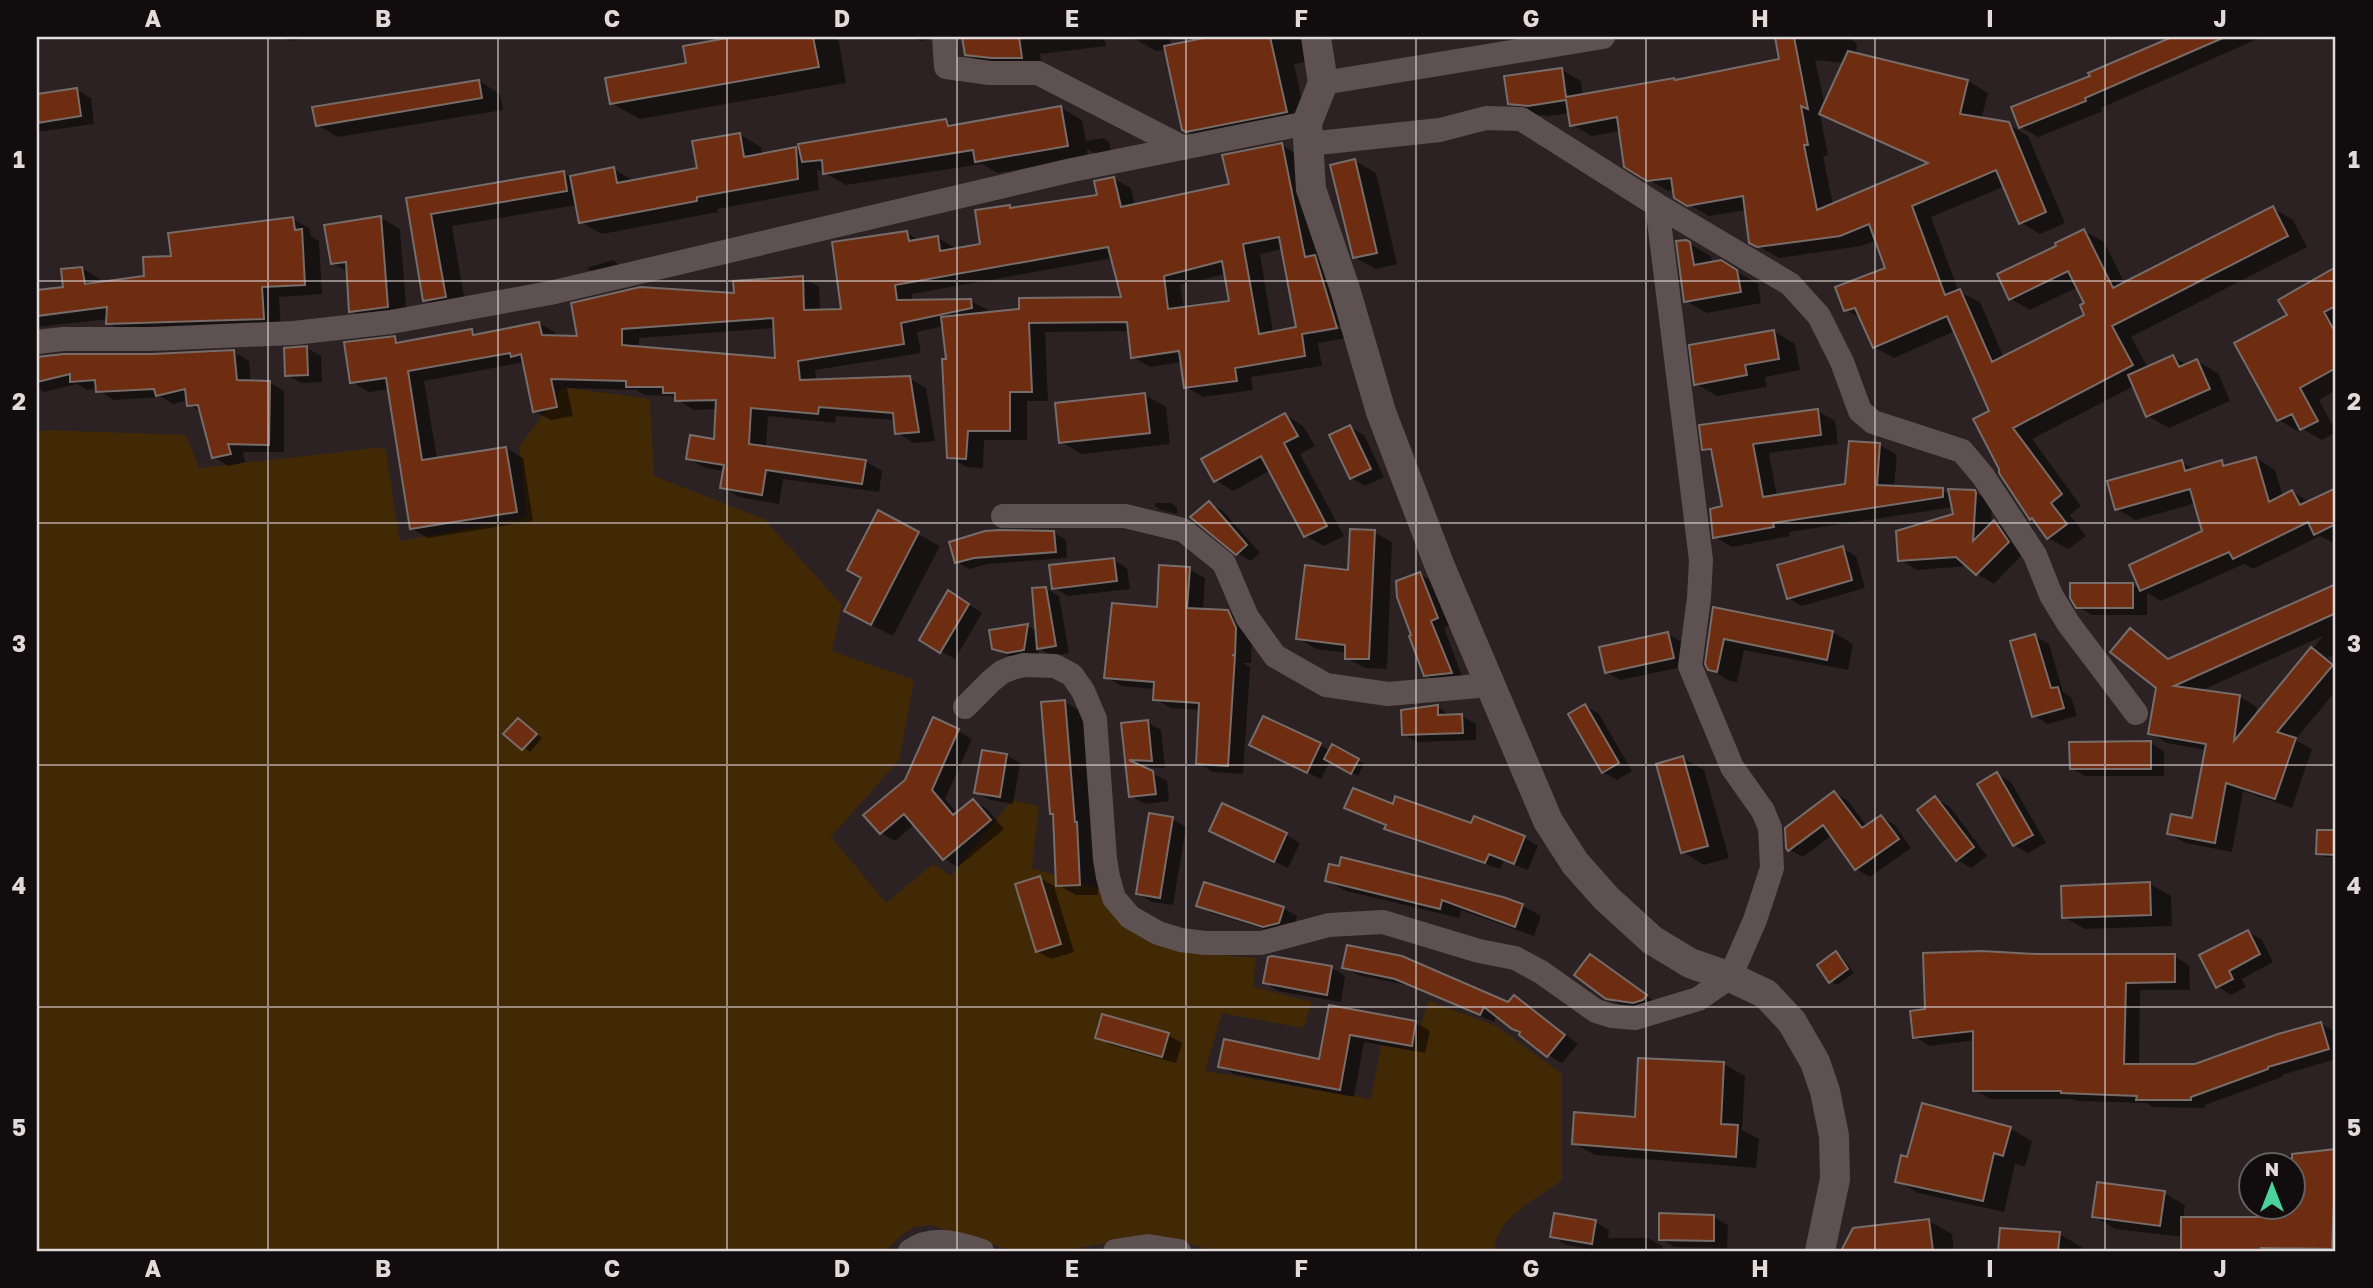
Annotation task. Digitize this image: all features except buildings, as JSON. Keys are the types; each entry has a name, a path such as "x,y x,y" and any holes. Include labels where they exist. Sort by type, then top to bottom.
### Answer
{"street":[{"path":"944,37 946,67 990,73 1038,73 1184,148"},
{"path":"1316,37 1323,83 1308,133 1311,189 1349,301 1381,412 1489,685 1548,821 1575,863 1606,898 1652,940 1690,963 1730,977 1766,994 1792,1022 1815,1062 1825,1091 1834,1136 1835,1179 1820,1251"},
{"path":"1323,83 1603,37"},
{"path":"37,342 294,333 391,322 550,293 1072,170 1184,148 1308,133 1440,130 1486,118 1521,119 1657,205 1790,284 1819,316 1842,362 1860,411 1873,422 1962,451 1983,476 2035,555 2051,595 2068,623 2136,713"},
{"path":"965,708 991,681 1012,668 1024,665 1055,666 1072,675 1083,691 1094,719 1105,859 1114,898 1130,917 1158,933 1205,943 1261,943 1329,925 1383,922 1479,951 1515,958 1541,972 1596,1011 1634,1018 1698,999 1730,977 1755,920 1772,869 1770,828 1763,811 1732,767 1690,666 1701,560 1657,205"},
{"path":"1003,516 1125,516 1183,530 1224,564 1247,617 1275,656 1326,685 1388,694 1489,685"},
{"path":"910,1251 929,1242 944,1241 982,1251"},
{"path":"1115,1251 1148,1246 1179,1251"}],"shaded area":[{"path":"563,387 650,399 654,476 764,519 842,605 832,651 914,680 899,760 831,837 886,903 933,864 951,876 1012,800 1039,806 1032,868 1100,889 1182,952 1256,958 1253,987 1312,1002 1303,1028 1222,1013 1205,1071 1371,1099 1381,1045 1412,1050 1429,1001 1496,1026 1562,1074 1562,1180 1509,1219 1496,1239 1495,1251 1215,1251 1176,1240 1117,1241 1063,1251 1012,1251 931,1225 914,1227 885,1251 37,1251 37,434 43,430 186,435 199,468 385,447 400,541 527,517 519,447"}]}
